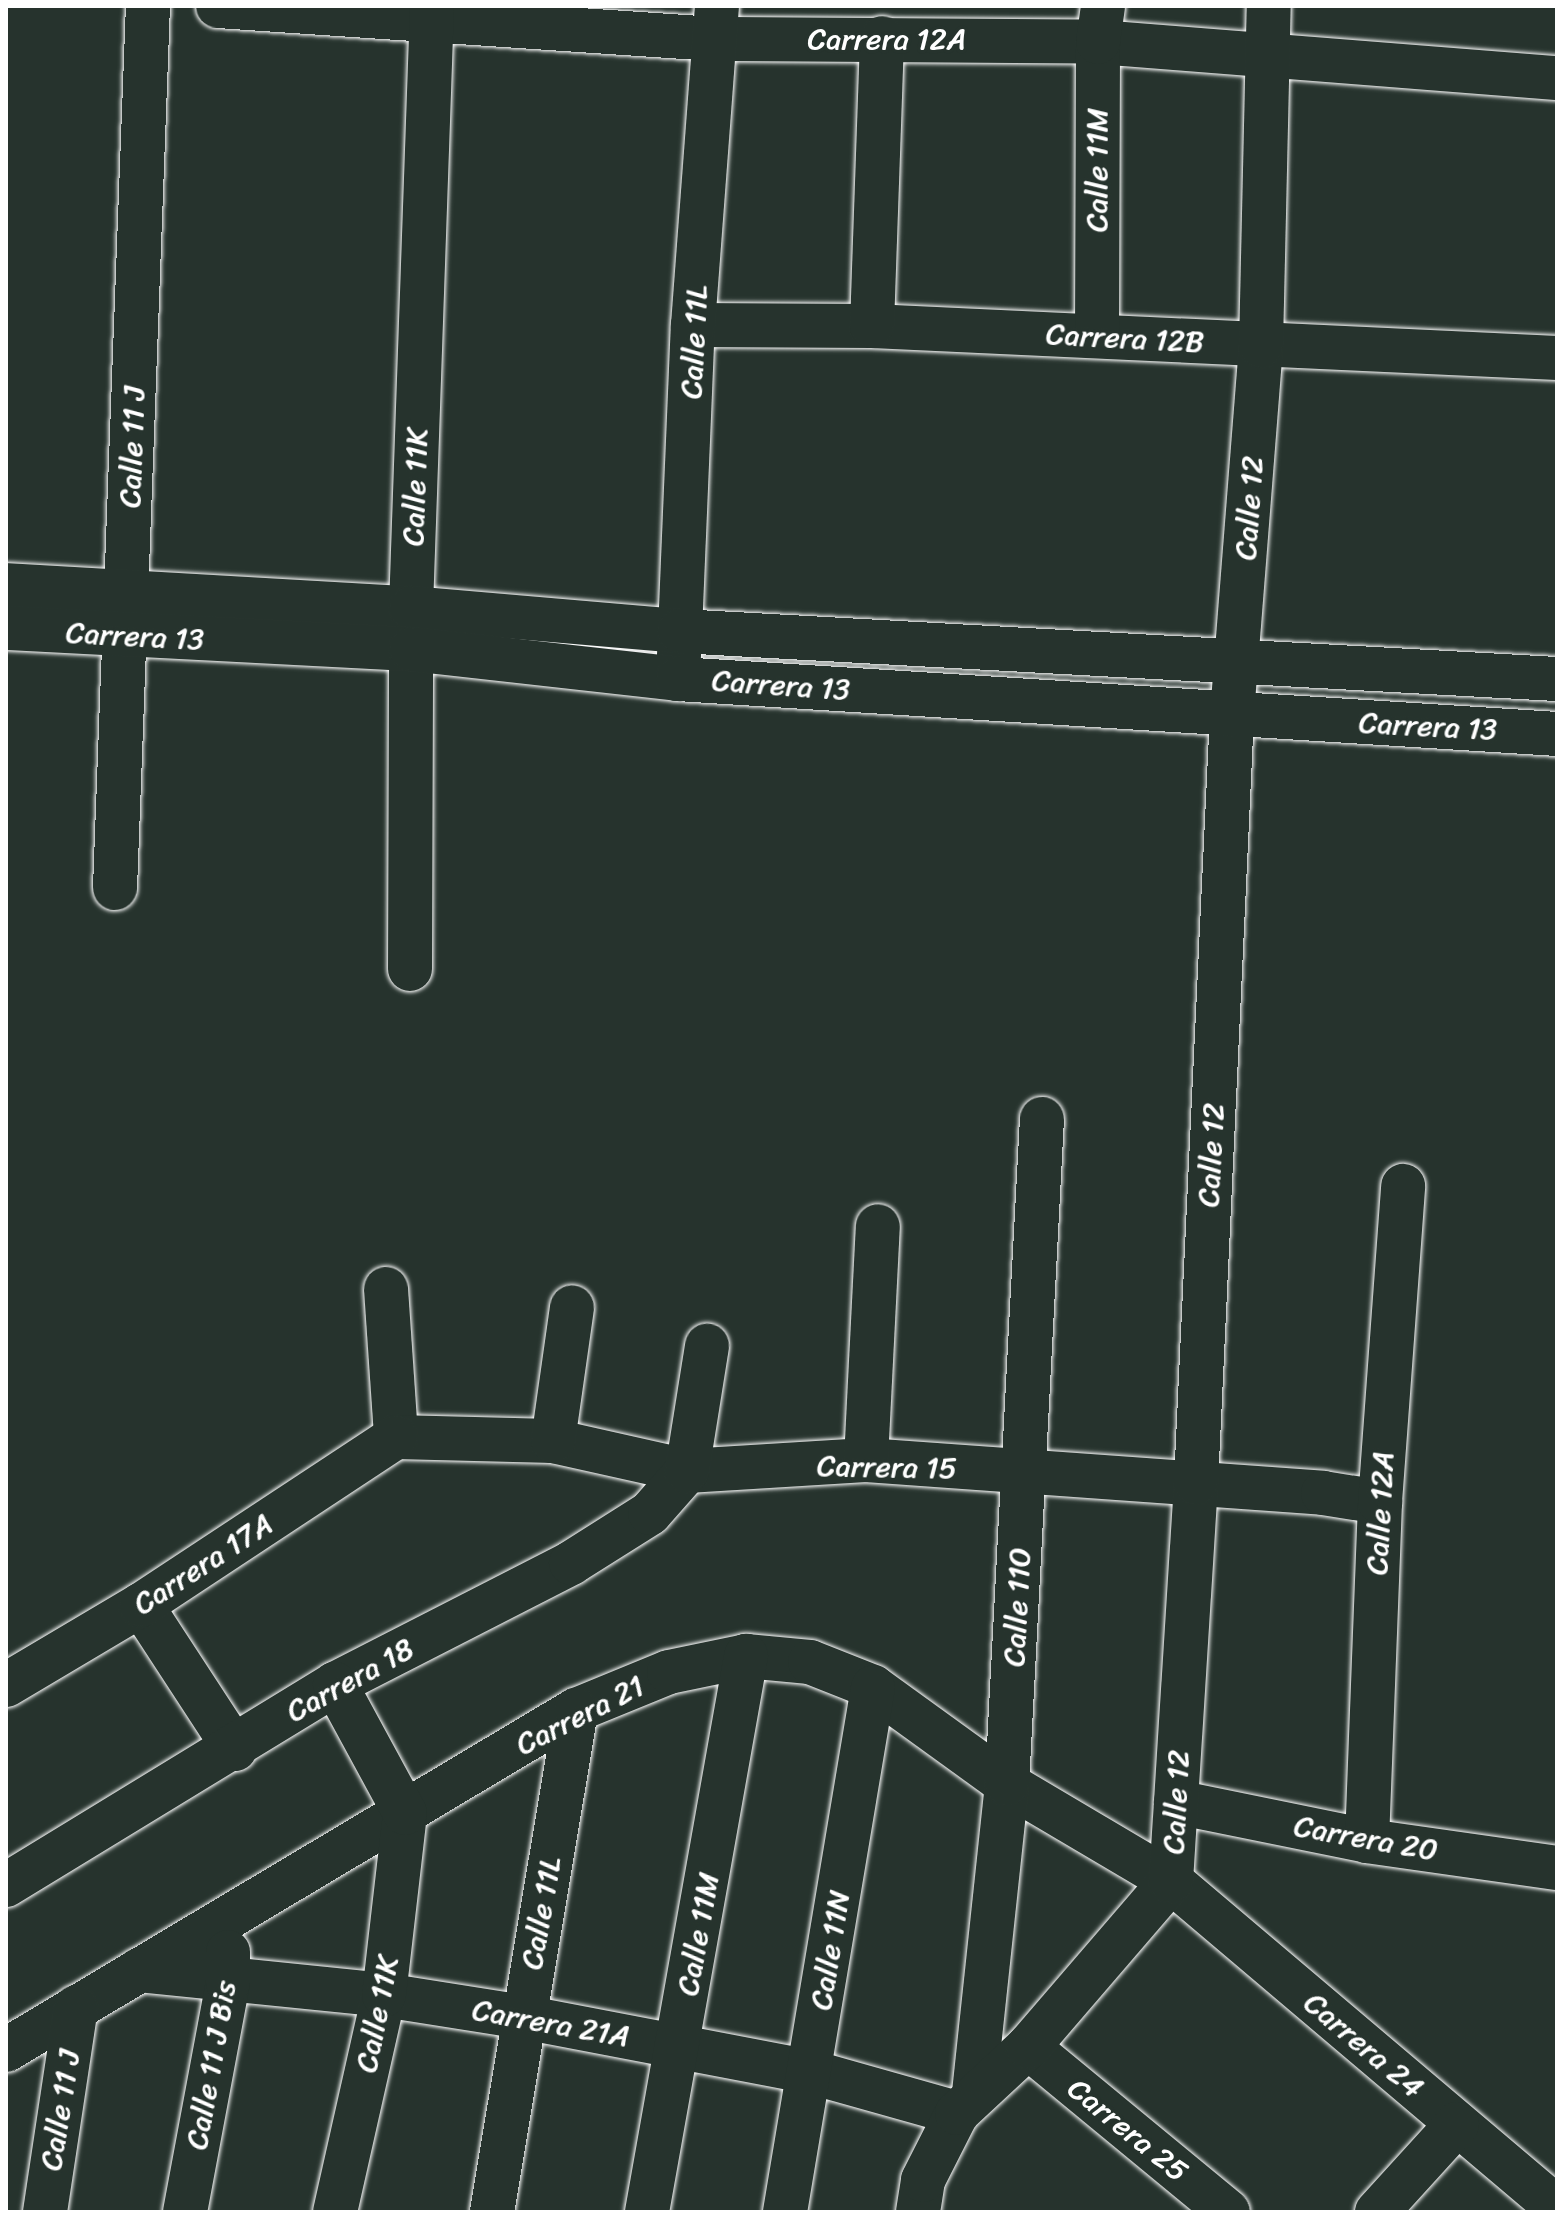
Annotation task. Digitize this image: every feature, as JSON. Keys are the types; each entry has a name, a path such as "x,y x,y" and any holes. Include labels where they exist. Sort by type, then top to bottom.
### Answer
{"street":[{"name":"Calle 11 J","path":"115,888 148,6"},
{"name":"Carrera 12A","path":"218,6 716,22 882,38 1101,24 1265,57 1557,78"},
{"name":"Calle 12","path":"918,2212 923,2180 965,2103 1028,2047 1171,1881 1196,1483 1232,714 1261,346 1265,57 1269,6"},
{"name":"Calle 11K","path":"410,969 411,628 432,12"},
{"name":"Calle 11L","path":"678,679 693,325 716,22"},
{"name":"Calle 11M","path":"1097,335 1101,24"},
{"path":"872,326 882,38"},
{"name":"Carrera 12B","path":"693,325 872,326 1557,358"},
{"name":"Carrera 13","path":"6,585 124,616"},
{"name":"Carrera 13","path":"6,628 124,616 411,628 679,631 1237,659 1557,679"},
{"name":"Carrera 13","path":"411,628 678,679 1557,734"},
{"name":"Calle 11O","path":"965,2103 1007,1784 1042,1119"},
{"name":"Calle 12A","path":"1367,1841 1380,1502 1403,1186"},
{"path":"866,1460 878,1226"},
{"path":"386,1289 396,1437"},
{"path":"553,1441 572,1307"},
{"path":"687,1471 707,1346"},
{"name":"Carrera 15","path":"396,1437 553,1441 687,1471 866,1460 1196,1483 1380,1502"},
{"name":"Carrera 17A","path":"6,1685 141,1605 396,1437"},
{"name":"Carrera 18","path":"6,1885 235,1749 335,1684 571,1563 650,1513 687,1471"},
{"path":"141,1605 235,1749"},
{"name":"Calle 11M","path":"647,2212 746,1656"},
{"name":"Carrera 21","path":"6,2050 576,1710 669,1672 746,1656 810,1662 873,1687 1007,1784 1171,1881"},
{"path":"335,1684 405,1813"},
{"name":"Calle 11N","path":"785,2212 811,2072 873,1687"},
{"name":"Calle 11L","path":"492,2212 576,1710"},
{"name":"Carrera 20","path":"1176,1802 1367,1841 1557,1868"},
{"name":"Calle 11K","path":"335,2212 384,1995 405,1813"},
{"name":"Carrera 24","path":"1171,1881 1557,2208"},
{"name":"Calle 11 J Bis","path":"185,2212 228,1983 228,1918"},
{"name":"Carrera 21A","path":"139,1970 228,1983 384,1995 523,2017 965,2103"},
{"name":"Calle 11 J","path":"45,2212 76,2007"},
{"name":"Carrera 25","path":"1028,2047 1228,2212"},
{"path":"1377,2212 1457,2124"}]}
